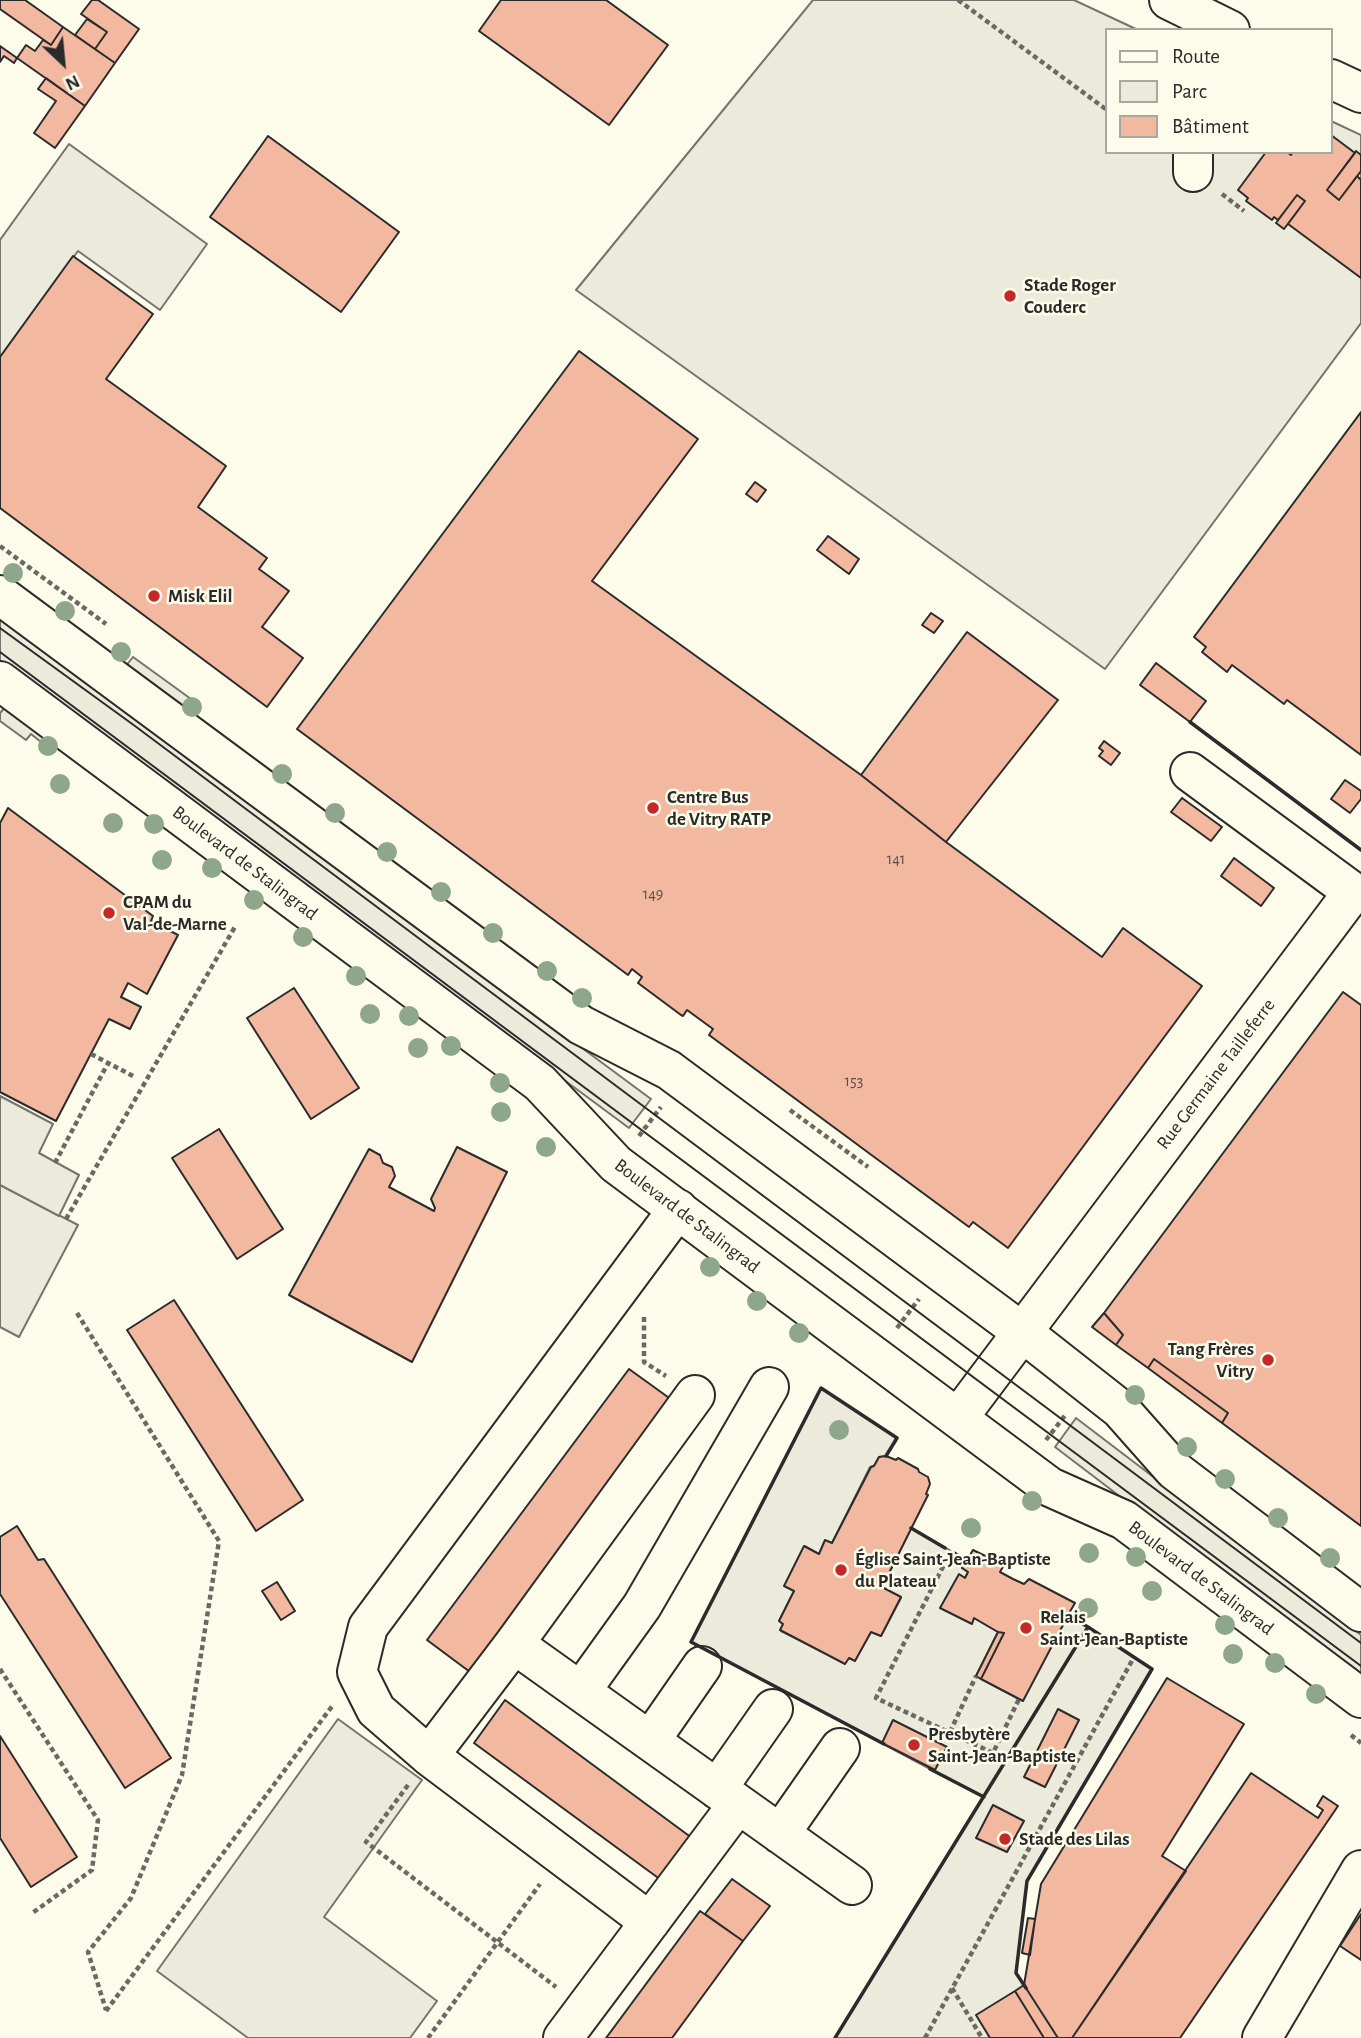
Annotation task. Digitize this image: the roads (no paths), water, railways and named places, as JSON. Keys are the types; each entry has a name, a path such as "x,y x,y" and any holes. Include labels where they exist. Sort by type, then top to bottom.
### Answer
{"main road":[{"path":"1169,0 1226,28"},
{"path":"1333,80 1361,93"},
{"path":"0,595 581,1025 669,1070 1022,1332 1120,1409 1174,1470 1361,1612"},
{"name":"Boulevard de Stalingrad","path":"0,681 540,1083 616,1164 1050,1487 1124,1520 1361,1698"},
{"name":"Rue Germaine Tailleferre","path":"958,1418 1357,891 1190,772"},
{"path":"650,1922 429,1756 376,1710 357,1672 368,1627 678,1209"},
{"path":"581,1691 642,1605 769,1387"},
{"path":"429,1756 695,1395"},
{"path":"514,1644 852,1885"},
{"path":"650,1741 702,1666"},
{"path":"573,2024 650,1922 728,1796 773,1709"},
{"path":"780,1834 840,1748"},
{"path":"1262,2038 1361,1870"}],"tram line":[{"path":"0,628 135,726 1361,1643"},
{"path":"0,652 1361,1666"}],"place":[{"name":"Stade Roger Couderc","path":"1010,296"},
{"name":"Misk Elil","path":"154,596"},
{"name":"Centre Bus de Vitry RATP","path":"653,808"},
{"name":"CPAM du Val-de-Marne","path":"109,913"},
{"name":"Tang Frères Vitry","path":"1268,1360"},
{"name":"Église Saint-Jean-Baptiste du Plateau","path":"841,1570"},
{"name":"Relais Saint-Jean-Baptiste","path":"1026,1628"},
{"name":"Presbytère Saint-Jean-Baptiste","path":"914,1745"},
{"name":"Stade des Lilas","path":"1005,1839"}]}
